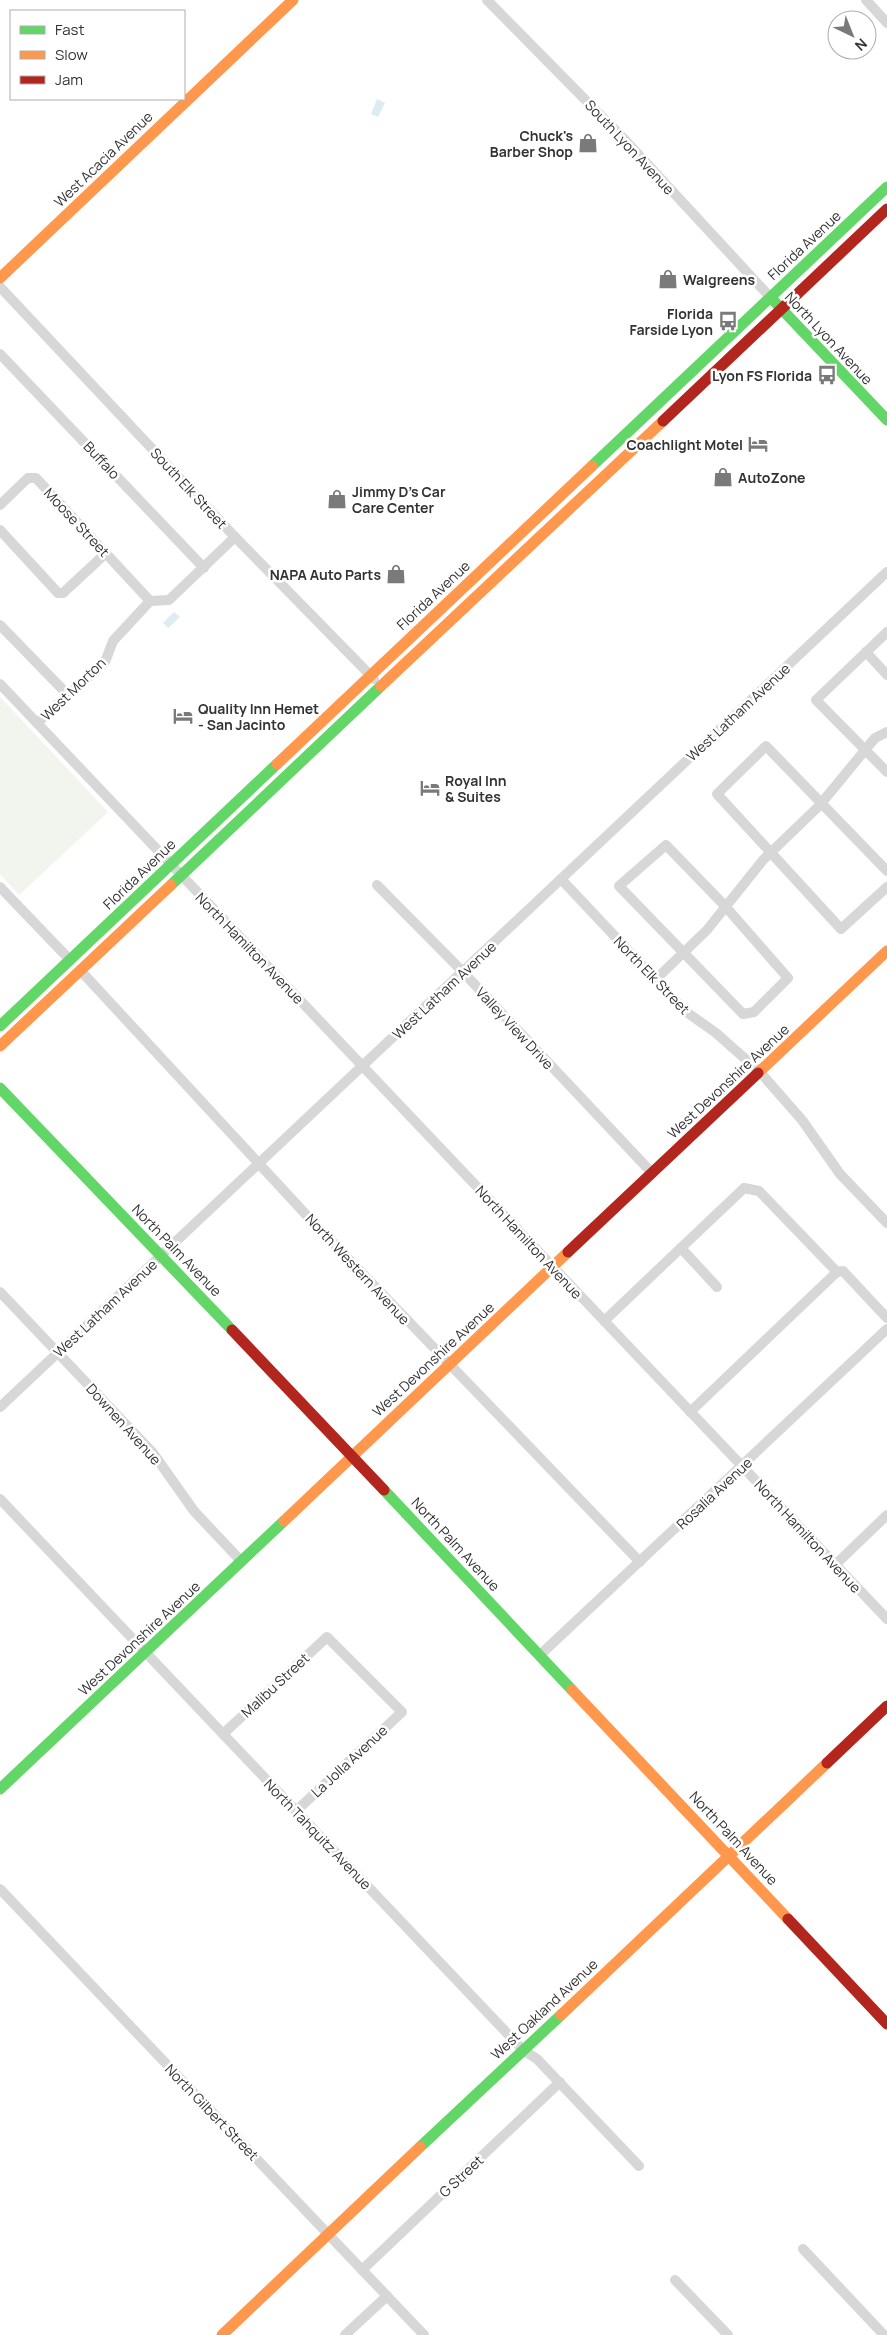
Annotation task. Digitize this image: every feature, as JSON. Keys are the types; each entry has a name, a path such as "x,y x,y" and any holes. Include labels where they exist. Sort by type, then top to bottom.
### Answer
{"street":[{"name":"West Acacia Avenue","path":"0,278 293,0"},
{"name":"South Lyon Avenue","path":"487,0 624,139 770,298"},
{"path":"866,0 887,23"},
{"name":"Florida Avenue","path":"0,1026 887,187"},
{"path":"0,1046 887,209"},
{"name":"South Elk Street","path":"0,287 235,537 382,686"},
{"name":"North Lyon Avenue","path":"770,298 887,420"},
{"name":"Buffalo","path":"0,354 204,568"},
{"path":"514,560 511,555 516,547 586,480 609,450"},
{"name":"Moose Street","path":"0,506 28,478 36,478 150,600"},
{"path":"0,530 58,593 63,593 105,554"},
{"path":"150,600 169,600 235,537"},
{"name":"West Latham Avenue","path":"0,1407 887,572"},
{"name":"West Morton","path":"37,723 105,662 113,641 150,600"},
{"path":"0,625 68,695"},
{"path":"887,632 816,700 887,772"},
{"path":"866,652 887,675"},
{"name":"North Hamilton Avenue","path":"0,684 887,1620"},
{"path":"655,980 707,930 725,906 772,852 822,802 875,738 887,732"},
{"path":"887,871 766,746 717,794 841,929 887,886"},
{"path":"666,845 725,906 788,978 754,1012 743,1014 682,954 619,886 666,845"},
{"name":"North Elk Street","path":"561,879 685,1012 716,1033 760,1072 802,1120 840,1174 887,1223"},
{"name":"Valley View Drive","path":"376,885 463,972 652,1173"},
{"path":"0,888 70,960"},
{"name":"West Devonshire Avenue","path":"0,1789 887,951"},
{"name":"North Western Avenue","path":"80,970 259,1164 449,1365 640,1562"},
{"name":"North Palm Avenue","path":"0,1088 352,1456 729,1854 887,2024"},
{"path":"604,1321 744,1188 760,1191 837,1272"},
{"path":"681,1248 717,1287"},
{"path":"690,1412 837,1272 844,1271 887,1318"},
{"name":"Downen Avenue","path":"0,1292 153,1453 194,1511 242,1561"},
{"name":"Rosalia Avenue","path":"540,1655 887,1329"},
{"name":"North Tahquitz Avenue","path":"0,1499 523,2050 537,2059 639,2166"},
{"path":"835,1565 887,1515"},
{"name":"La Jolla Avenue","path":"296,1811 402,1712 327,1637"},
{"name":"Malibu Street","path":"223,1734 327,1637"},
{"name":"West Oakland Avenue","path":"222,2335 887,1706"},
{"name":"North Gilbert Street","path":"0,1888 424,2335"},
{"name":"G Street","path":"362,2270 560,2082"},
{"path":"803,2249 884,2335"},
{"path":"675,2280 728,2335"},
{"path":"345,2335 387,2296"}],"shaded area":[{"path":"377,99 385,103 378,117 371,114"},
{"path":"174,612 180,617 168,628 163,623"},
{"path":"0,697 108,812 19,895 0,874"}],"traffic: fast":[{"path":"592,466 887,187"},
{"path":"773,300 887,420"},
{"path":"171,885 381,686"},
{"path":"0,1026 277,764"},
{"path":"0,1088 232,1330"},
{"path":"384,1490 572,1690"},
{"path":"0,1789 284,1521"},
{"path":"420,2147 561,2015"}],"traffic: slow":[{"path":"0,278 293,0"},
{"path":"381,686 663,421"},
{"path":"277,764 592,466"},
{"path":"0,1046 171,885"},
{"path":"758,1073 887,951"},
{"path":"284,1521 568,1252"},
{"path":"572,1690 788,1919"},
{"path":"561,2015 827,1763"},
{"path":"222,2335 420,2147"}],"traffic: jam":[{"path":"663,421 887,209"},
{"path":"568,1252 758,1073"},
{"path":"232,1330 384,1490"},
{"path":"827,1763 887,1706"},
{"path":"788,1919 887,2024"}],"place":[{"name":"Chuck's Barber Shop","path":"588,143"},
{"name":"Walgreens","path":"668,279"},
{"name":"Florida Farside Lyon","path":"728,321"},
{"name":"Lyon FS Florida","path":"827,375"},
{"name":"Coachlight Motel","path":"758,444"},
{"name":"AutoZone","path":"723,477"},
{"name":"Jimmy D's Car Care Center","path":"337,499"},
{"name":"NAPA Auto Parts","path":"396,574"},
{"name":"Quality Inn Hemet - San Jacinto","path":"183,716"},
{"name":"Royal Inn & Suites","path":"430,788"}]}
